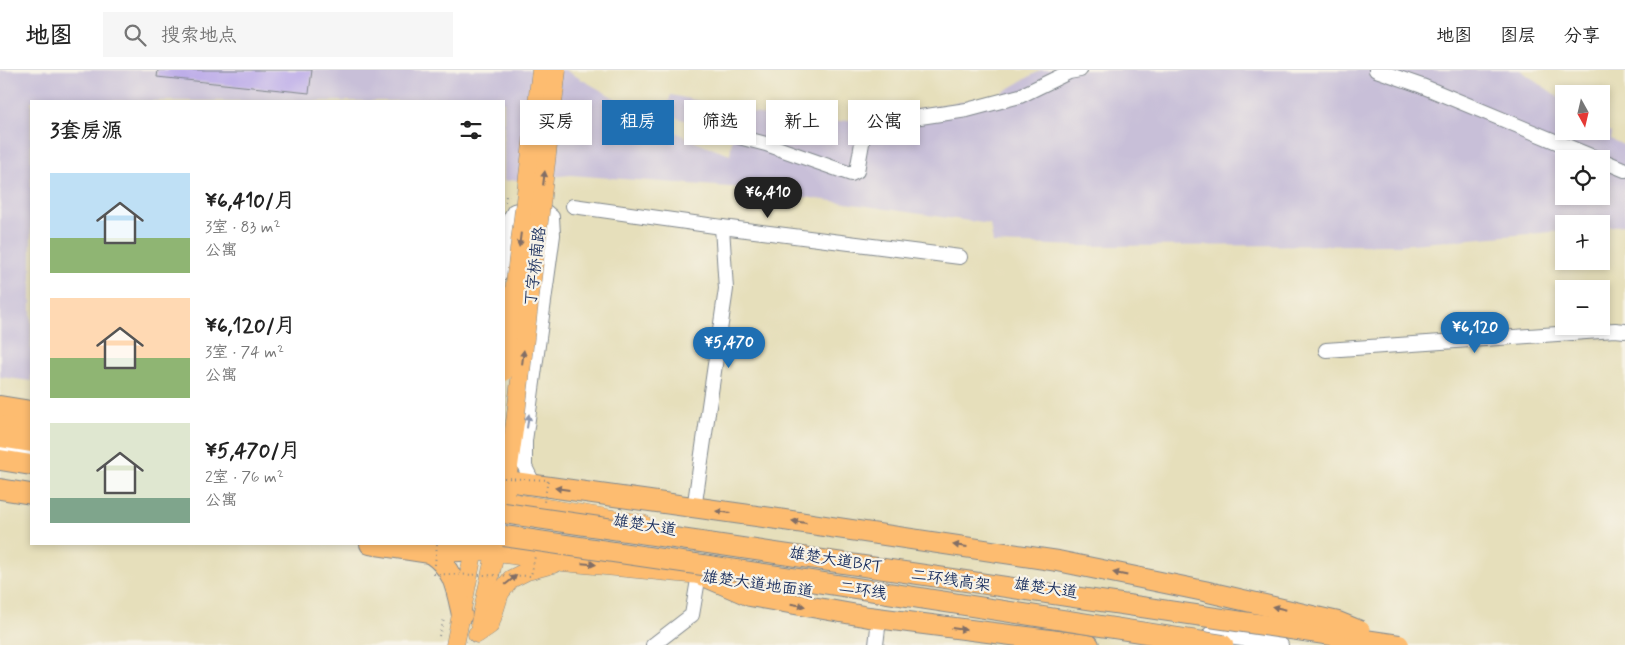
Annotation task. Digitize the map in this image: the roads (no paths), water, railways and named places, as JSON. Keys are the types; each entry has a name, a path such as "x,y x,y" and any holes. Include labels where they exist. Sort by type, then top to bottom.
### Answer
{"highway":[{"path":"0,406 30,411"},
{"path":"0,437 30,442"},
{"path":"0,460 30,465"},
{"path":"505,493 542,480 694,509 771,518 1058,561 1204,591 1338,622 1400,645"},
{"path":"0,489 30,494"},
{"name":"二环线高架","path":"505,513 1400,645"},
{"path":"378,545 433,552 475,547"},
{"name":"二环线","path":"505,545 791,578 1223,645"},
{"path":"433,552 449,570 455,585 453,616"},
{"path":"699,574 750,596 879,619 1089,645"}],"main road":[{"name":"丁字桥南路","path":"505,364 541,70"},
{"name":"丁字桥南路","path":"505,488 515,422 557,70"},
{"path":"0,424 30,429"},
{"path":"0,469 30,474"},
{"name":"雄楚大道","path":"505,493 993,580 1144,600 1400,645"},
{"name":"雄楚大道地面道","path":"475,547 490,545"},
{"path":"476,640 498,545"},
{"name":"雄楚大道地面道","path":"502,545 563,562 699,574 1198,645"},
{"path":"455,645 453,616 475,547"},
{"path":"476,640 490,625 500,594 511,579 527,571 563,562"}],"street":[{"path":"756,141 852,174 857,172 864,132 900,120 968,110 1020,96 1069,72 1080,70"},
{"path":"1376,70 1422,86 1578,150"},
{"path":"1610,163 1625,170"},
{"path":"505,260 508,224 514,211 529,206 544,209 552,217 552,235 525,441 525,467 542,480"},
{"path":"573,206 722,228 960,257"},
{"path":"694,509 726,290 722,228"},
{"path":"1326,350 1615,330 1625,332"},
{"path":"510,461 525,441"},
{"path":"0,448 30,453"},
{"name":"雄楚大道BRT","path":"505,527 1281,645"},
{"path":"653,645 692,615 699,574"},
{"path":"876,645 879,619"}]}
